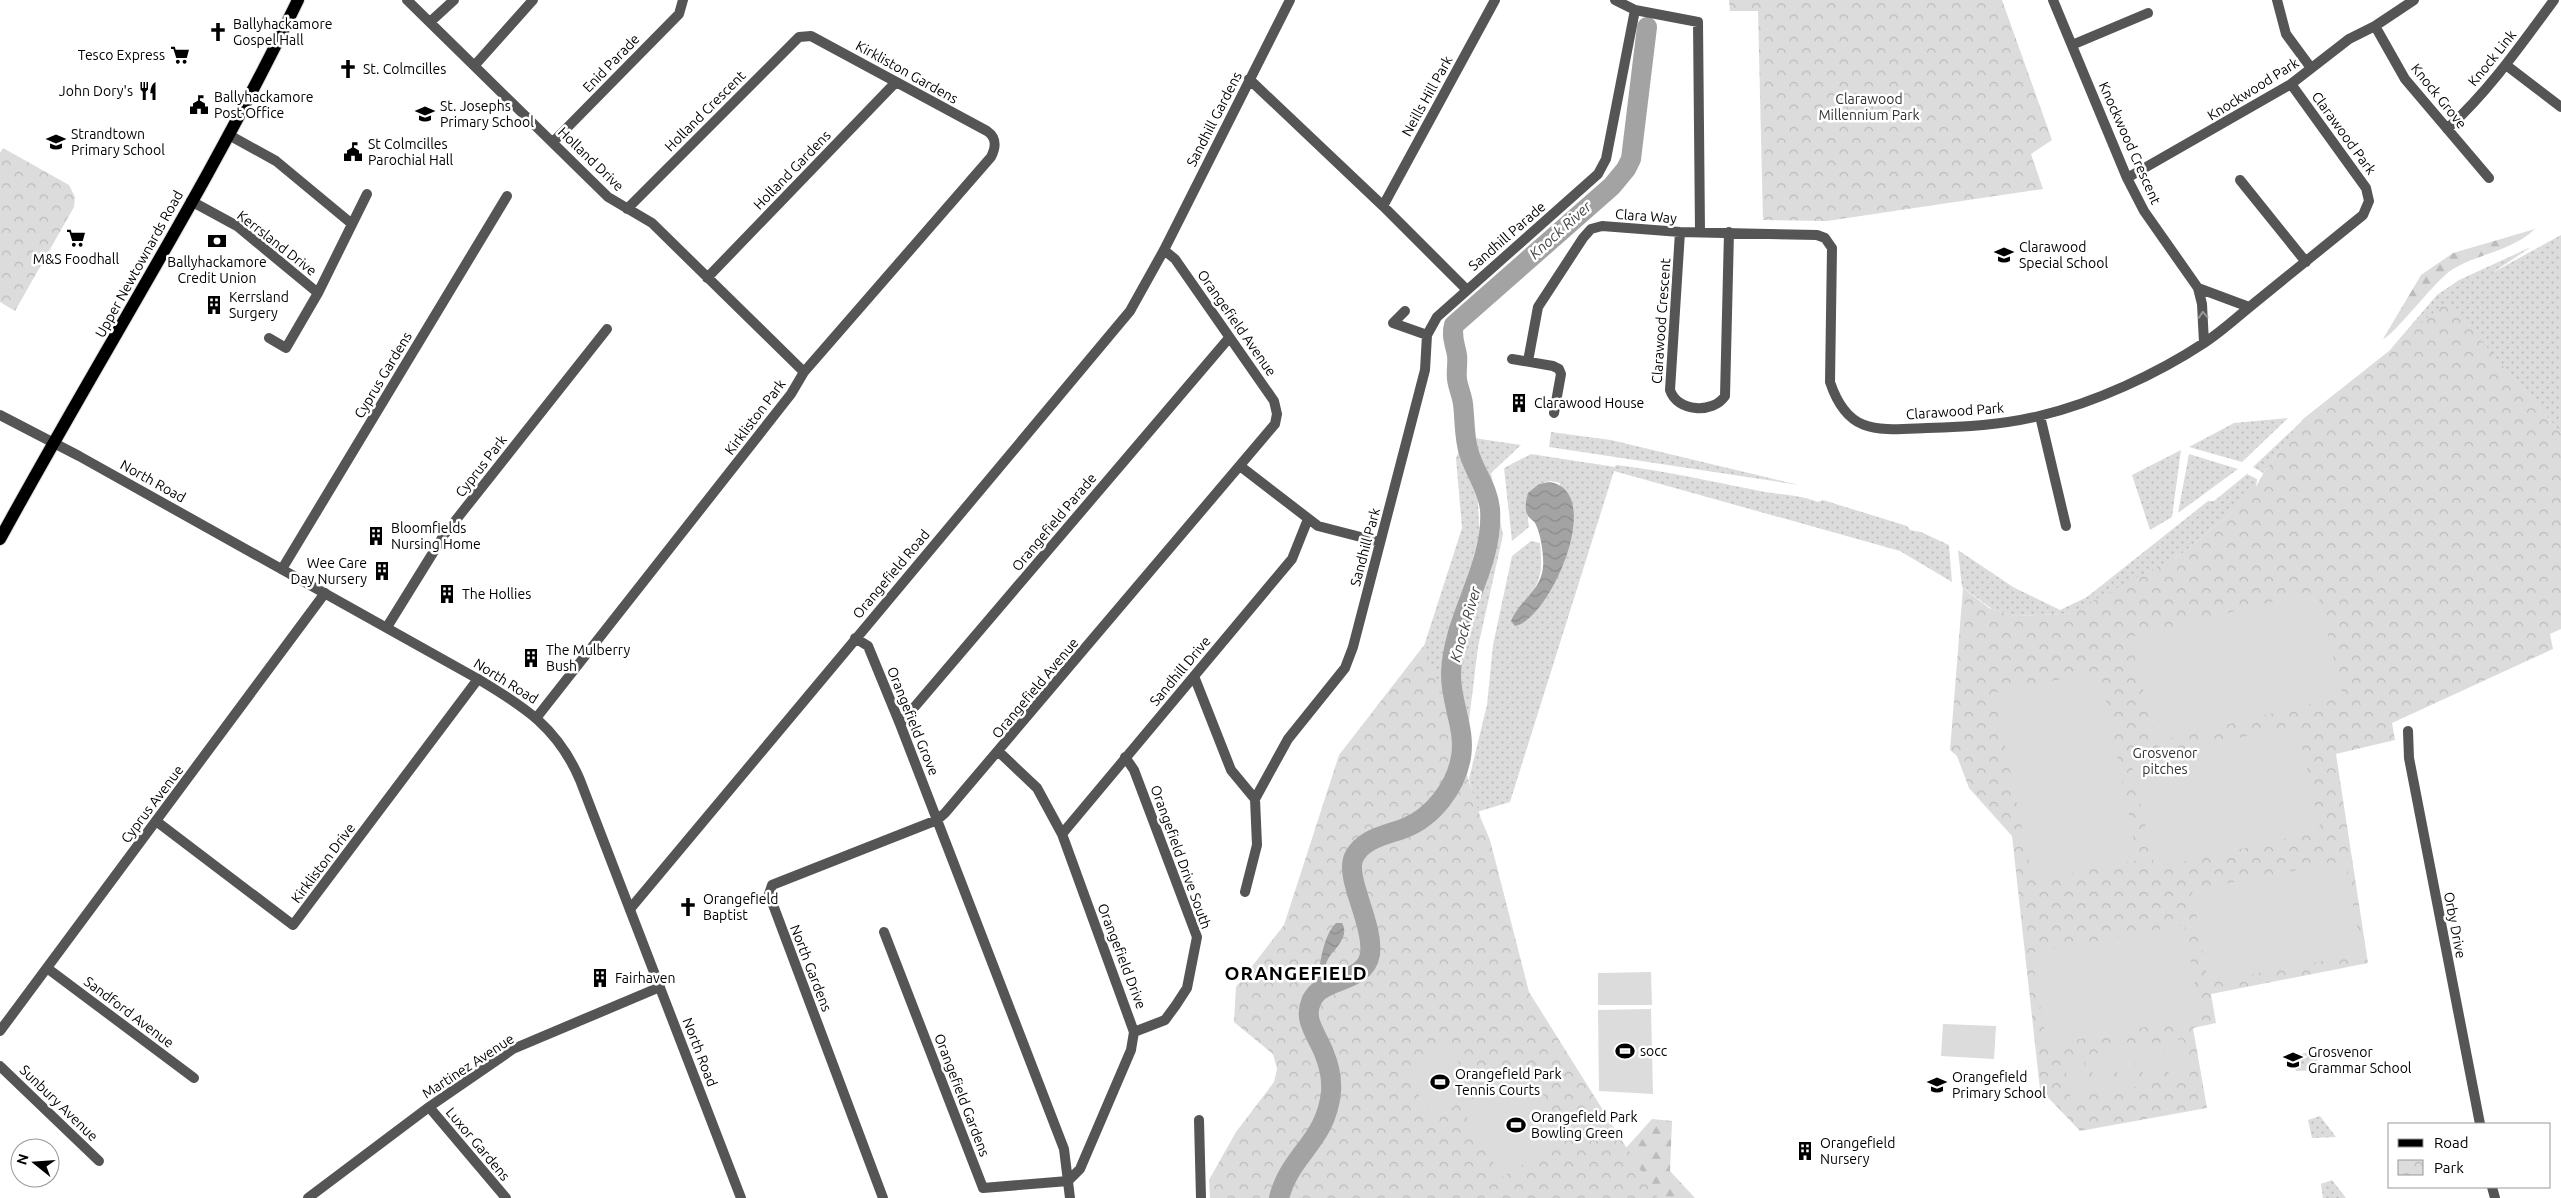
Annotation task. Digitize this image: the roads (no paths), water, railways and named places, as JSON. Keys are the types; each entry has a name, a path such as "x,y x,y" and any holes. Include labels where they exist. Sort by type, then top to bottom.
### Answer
{"main road":[{"name":"Upper Newtownards Road","path":"0,539 53,442 229,136 298,0"}],"street":[{"name":"Holland Drive","path":"407,0 608,197 652,223 804,372"},
{"path":"430,22 454,0"},
{"path":"475,65 533,0"},
{"name":"Enid Parade","path":"553,142 679,14 683,0"},
{"name":"Sandhill Gardens","path":"1164,250 1290,0"},
{"name":"Neills Hill Park","path":"1383,206 1495,0"},
{"name":"Knockwood Crescent","path":"2053,0 2127,178 2144,211 2198,288 2202,304 2204,343"},
{"path":"2277,0 2286,34 2311,68"},
{"name":"Knockwood Park","path":"2127,178 2291,84 2349,39 2375,26 2414,0"},
{"name":"Knock Link","path":"2447,129 2461,117 2506,65 2554,0"},
{"path":"1620,2 1635,10 1698,22 1700,232"},
{"name":"Sandhill Parade","path":"1249,79 1383,206 1466,290 1598,174 1606,159 1635,10"},
{"path":"2072,44 2148,13"},
{"name":"Knock Grove","path":"2375,26 2405,79 2489,178"},
{"name":"Kirkliston Gardens","path":"804,35 811,36 896,82 986,131 994,138"},
{"name":"Holland Crescent","path":"627,209 799,37 804,35"},
{"path":"2506,65 2561,106"},
{"name":"Holland Gardens","path":"707,278 896,82"},
{"name":"Clarawood Park","path":"1700,232 1817,235 1825,238 1832,248 1830,382 1836,400 1847,415 1864,426 1886,430 1971,426 2040,416 2134,382 2204,343 2363,215 2369,201 2366,188 2291,84"},
{"path":"229,136 276,161 352,224"},
{"name":"Kirkliston Park","path":"537,717 785,401 804,372 990,157 995,145 994,138"},
{"path":"2240,180 2306,262"},
{"path":"269,338 286,348 318,294 367,194"},
{"name":"Cyprus Gardens","path":"282,569 507,196"},
{"name":"Kerrsland Drive","path":"191,201 238,226 318,294"},
{"name":"Clara Way","path":"1528,361 1538,307 1583,238 1591,230 1602,226 1700,232"},
{"name":"Clarawood Crescent","path":"1680,232 1670,390 1673,399 1681,405 1711,407 1720,402 1725,396 1729,232"},
{"name":"Orangefield Avenue","path":"937,820 999,752 1275,424 1277,414 1274,401 1175,259 1164,250"},
{"name":"Orangefield Road","path":"630,909 855,638 1107,341 1130,311 1164,250"},
{"path":"2198,288 2249,307"},
{"path":"1405,311 1394,323 1427,335 1437,318 1466,290"},
{"name":"Cyprus Park","path":"387,627 444,535 607,329"},
{"name":"Sandhill Park","path":"1255,799 1288,739 1345,668 1353,647 1425,370 1427,335"},
{"name":"Orangefield Parade","path":"900,724 1229,338"},
{"path":"1512,358 1554,366 1559,369 1561,374 1554,413"},
{"name":"North Road","path":"0,415 53,442 387,627 478,679 537,717 562,745 580,780 741,1198"},
{"path":"2040,416 2066,526"},
{"path":"1240,466 1318,526 1380,542"},
{"name":"Sandhill Drive","path":"1062,834 1292,559 1308,519"},
{"name":"Cyprus Avenue","path":"0,1031 325,593"},
{"name":"Orangefield Grove","path":"855,638 868,646 937,820"},
{"path":"1194,676 1231,770 1255,799 1257,846 1245,892"},
{"name":"Kirkliston Drive","path":"156,821 293,925 478,679"},
{"name":"Orby Drive","path":"2408,731 2409,758 2480,1123"},
{"name":"Orangefield Drive","path":"999,752 1037,788 1062,834 1134,1032 1131,1050 1080,1169 1068,1181"},
{"name":"Orangefield Drive South","path":"1125,757 1134,770 1197,937 1188,988 1164,1020 1134,1032"},
{"path":"937,820 1064,1149 1070,1198"},
{"name":"North Gardens","path":"883,1198 769,894 772,884 937,820"},
{"name":"Orangefield Gardens","path":"884,932 983,1188 1068,1181"},
{"name":"Sandford Avenue","path":"47,968 194,1078"},
{"name":"Martinez Avenue","path":"308,1198 429,1107 513,1049 660,987"},
{"name":"Sunbury Avenue","path":"0,1066 100,1161"},
{"name":"Luxor Gardens","path":"429,1107 506,1198"},
{"path":"1199,1120 1201,1198"}],"water":[{"path":"1549,482 1566,490 1573,507 1573,529 1567,555 1556,580 1543,602 1529,618 1515,626 1511,621 1538,583 1543,567 1543,552 1539,534 1526,510 1527,496 1539,484"},
{"path":"1336,923 1342,923 1344,928 1343,938 1326,962 1320,983 1317,985 1325,944 1331,929"}],"waterway":[{"name":"Knock River","path":"1279,1198 1291,1170 1322,1123 1328,1109 1331,1092 1331,1077 1327,1062 1310,1022 1309,1009 1311,1002 1316,994 1324,988 1360,971 1366,964 1370,954 1368,929 1353,876 1352,866 1354,857 1363,845 1369,841 1405,828 1434,809 1442,800 1454,779 1461,757 1460,726 1451,684 1453,652 1458,631 1486,551 1490,530 1490,509 1487,494 1467,447 1463,404 1457,379 1457,355 1453,336 1454,325 1612,186 1626,169 1631,159 1647,27"}],"place":[{"name":"Ballyhackamore Gospel Hall","path":"218,32"},
{"name":"Tesco Express","path":"180,55"},
{"name":"St. Colmcilles","path":"348,69"},
{"name":"John Dory's","path":"148,91"},
{"name":"Ballyhackamore Post Office","path":"199,105"},
{"name":"St. Josephs Primary School","path":"425,114"},
{"name":"Strandtown Primary School","path":"56,142"},
{"name":"St Colmcilles Parochial Hall","path":"353,152"},
{"name":"M&S Foodhall","path":"76,238"},
{"name":"Ballyhackamore Credit Union","path":"217,241"},
{"name":"Clarawood Special School","path":"2004,255"},
{"name":"Kerrsland Surgery","path":"214,305"},
{"name":"Clarawood House","path":"1519,403"},
{"name":"Bloomfields Nursing Home","path":"376,536"},
{"name":"Wee Care Day Nursery","path":"382,571"},
{"name":"The Hollies","path":"447,594"},
{"name":"The Mulberry Bush","path":"531,658"},
{"name":"Orangefield Baptist","path":"688,907"},
{"name":"Fairhaven","path":"600,978"},
{"name":"socc","path":"1625,1051"},
{"name":"Grosvenor Grammar School","path":"2293,1060"},
{"name":"Orangefield Park Tennis Courts","path":"1440,1082"},
{"name":"Orangefield Primary School","path":"1937,1085"},
{"name":"Orangefield Park Bowling Green","path":"1516,1125"},
{"name":"Orangefield Nursery","path":"1805,1151"}],"district":[{"name":"ORANGEFIELD","path":"1296,973"}],"park label":[{"name":"Clarawood Millennium Park","path":"1869,108"},
{"name":"Grosvenor pitches","path":"2165,762"}]}
